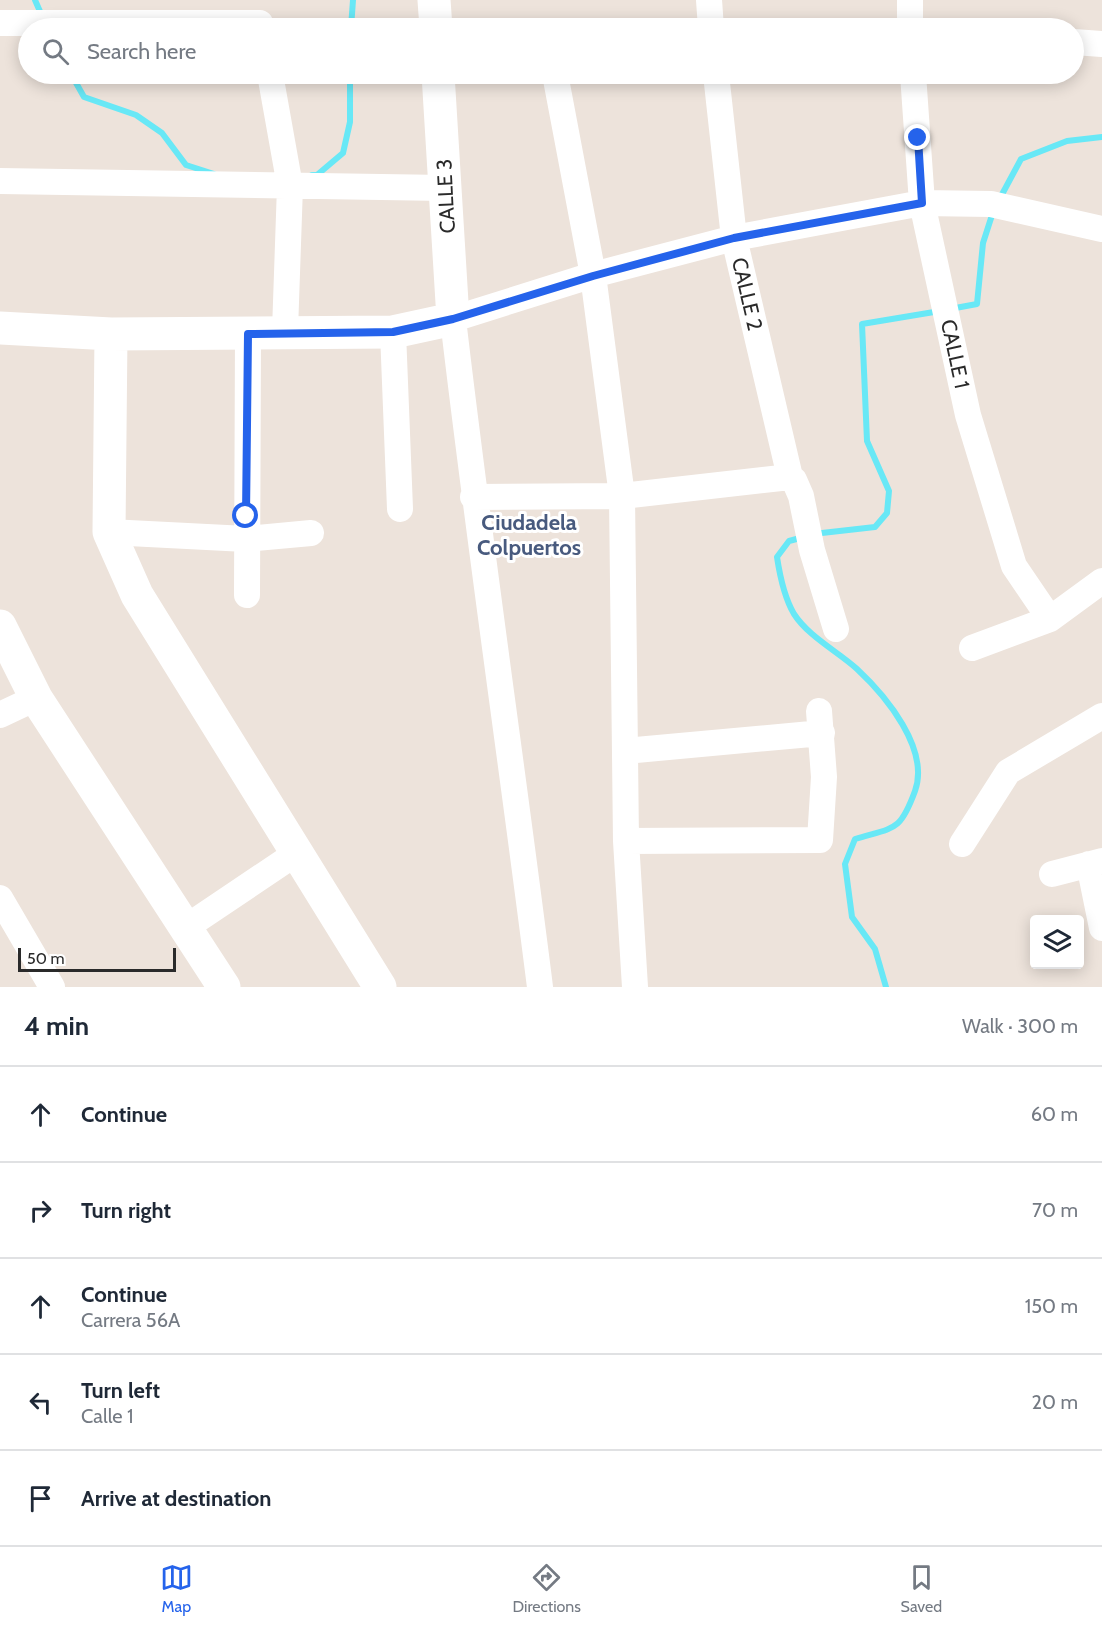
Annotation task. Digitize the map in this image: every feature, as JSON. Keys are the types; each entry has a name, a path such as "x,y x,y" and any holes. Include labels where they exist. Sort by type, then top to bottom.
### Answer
{"main road":[{"path":"434,0 435,18"},
{"name":"CALLE 3","path":"439,84 453,319"},
{"path":"0,328 111,334 393,332 453,319"},
{"path":"111,334 109,532 137,595 380,987"},
{"path":"0,626 36,698 224,987"}],"street":[{"path":"709,0 710,18"},
{"path":"910,0 910,18"},
{"path":"226,18 259,17"},
{"path":"0,22 18,23"},
{"path":"1084,43 1102,44"},
{"path":"272,84 290,186 285,332"},
{"path":"557,84 593,276 622,496 626,841 635,987"},
{"name":"CALLE 2","path":"717,84 734,238 790,477 794,480 806,516 813,550 836,629"},
{"name":"CALLE 1","path":"914,84 922,203 968,415 1014,566 1050,619"},
{"path":"0,181 445,188"},
{"path":"540,987 510,745 473,497 453,319 593,276 734,238 922,203 991,204 1102,229"},
{"path":"393,332 400,509"},
{"path":"247,595 248,334"},
{"path":"473,497 622,496 790,477"},
{"path":"109,532 246,539 311,533"},
{"path":"972,648 1050,619 1102,581"},
{"path":"0,715 36,698"},
{"path":"962,844 1008,772 1102,716"},
{"path":"625,751 820,722 824,777 820,840 626,841"},
{"path":"185,928 298,852"},
{"path":"1052,874 1095,863 1102,928"},
{"path":"0,898 52,987"}],"waterway":[{"path":"35,0 42,16"},
{"path":"352,18 353,0"},
{"path":"77,84 84,97 136,115 162,133 186,165 214,174"},
{"path":"312,175 317,175 343,153 350,122 350,84"},
{"path":"999,200 1021,159 1067,141 1102,137"},
{"path":"950,309 977,304 983,243 993,212"},
{"path":"813,534 875,527 887,513 889,491 867,441 862,324 940,311"},
{"path":"804,537 789,541 777,557 783,587 794,614 815,637 857,669 892,708 903,724 916,758 918,775 915,791 905,814 894,826 855,839 845,864 852,917 875,949 886,987"}],"district":[{"name":"Ciudadela Colpuertos","path":"529,534"}],"route":[{"path":"246,516 248,334 393,332 453,319 593,276 734,238 922,203 918,138"}]}
